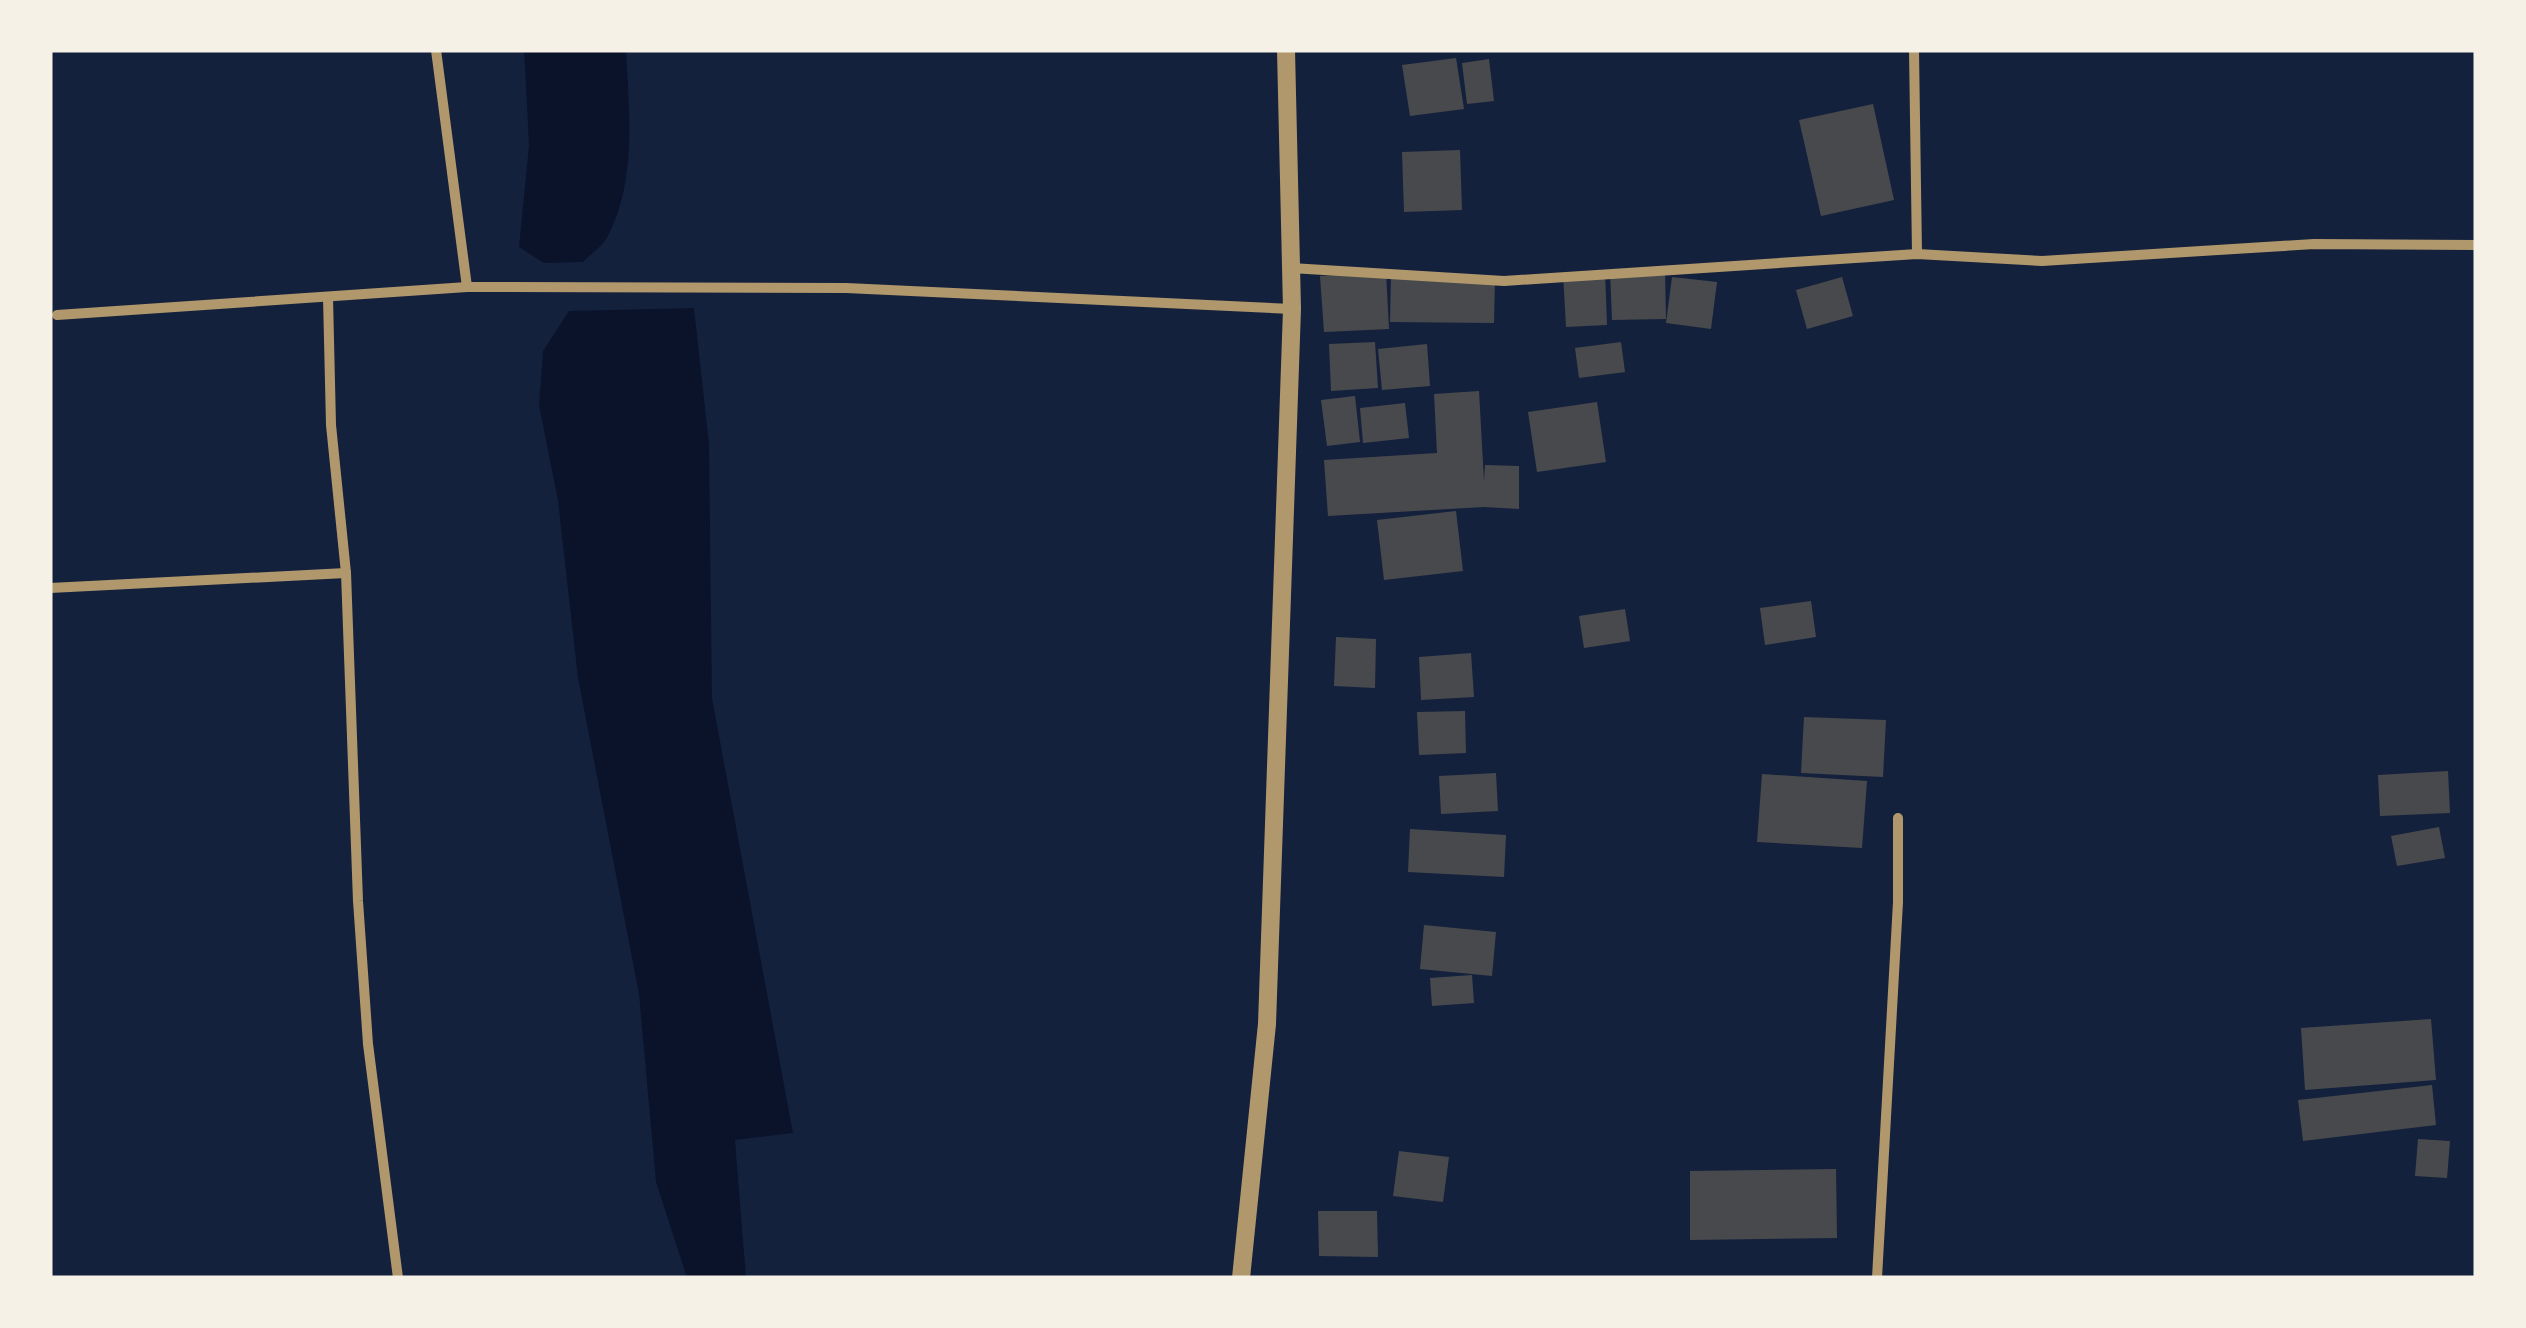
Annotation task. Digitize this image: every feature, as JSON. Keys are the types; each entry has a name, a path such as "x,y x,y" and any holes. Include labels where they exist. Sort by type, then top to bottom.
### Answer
{"street":[{"path":"436,50 467,287"},
{"path":"1241,1278 1267,1024 1292,309 1286,50"},
{"path":"1914,50 1917,254"},
{"path":"1291,268 1504,281 1917,254 2042,262 2314,244 2476,245"},
{"path":"57,315 467,287 846,288 1292,309"},
{"path":"328,297 332,425 346,573 359,919 368,1044 398,1278"},
{"path":"50,588 346,573"},
{"path":"1877,1278 1898,902 1898,818"}],"water":[{"path":"524,50 626,50 629,144 624,190 607,238 583,262 544,263 519,247 529,145"},
{"path":"694,308 709,444 712,698 793,1133 735,1140 746,1278 687,1278 656,1182 639,994 578,678 558,501 539,405 543,351 569,311"}],"building":[{"path":"1456,58 1464,109 1410,116 1402,65"},
{"path":"1489,59 1494,101 1467,104 1462,63"},
{"path":"1873,104 1894,200 1821,216 1799,120"},
{"path":"1460,150 1462,210 1404,212 1402,152"},
{"path":"1665,270 1666,319 1612,320 1610,271"},
{"path":"1605,271 1607,325 1566,327 1563,273"},
{"path":"1386,272 1389,329 1324,332 1320,276"},
{"path":"1391,274 1495,276 1494,323 1390,322"},
{"path":"1672,277 1717,282 1711,329 1666,323"},
{"path":"1842,277 1853,316 1807,329 1796,290"},
{"path":"1375,342 1378,388 1331,391 1329,344"},
{"path":"1621,342 1625,372 1579,378 1575,348"},
{"path":"1427,344 1430,386 1382,390 1378,349"},
{"path":"1479,391 1484,481 1485,465 1519,466 1519,509 1484,507 1328,516 1324,460 1437,453 1434,394"},
{"path":"1355,396 1360,442 1327,446 1321,400"},
{"path":"1597,402 1606,462 1537,472 1528,412"},
{"path":"1405,403 1409,438 1363,443 1360,408"},
{"path":"1456,511 1463,571 1384,580 1377,520"},
{"path":"1811,601 1816,637 1765,645 1760,608"},
{"path":"1625,609 1630,641 1584,648 1579,616"},
{"path":"1336,637 1376,639 1375,688 1334,686"},
{"path":"1471,653 1474,697 1421,700 1419,657"},
{"path":"1465,711 1466,753 1419,755 1417,712"},
{"path":"1804,717 1886,720 1883,777 1801,773"},
{"path":"2448,771 2450,813 2380,816 2378,775"},
{"path":"1496,773 1498,811 1441,814 1439,776"},
{"path":"1762,774 1867,781 1862,848 1757,842"},
{"path":"2439,827 2445,858 2397,866 2391,836"},
{"path":"1410,829 1506,835 1504,877 1408,872"},
{"path":"1424,925 1496,932 1492,976 1420,969"},
{"path":"1472,975 1474,1003 1432,1006 1430,978"},
{"path":"2431,1019 2436,1080 2305,1090 2301,1028"},
{"path":"2432,1085 2436,1125 2303,1141 2298,1100"},
{"path":"2418,1139 2450,1141 2447,1178 2415,1176"},
{"path":"1399,1151 1449,1157 1443,1202 1393,1196"},
{"path":"1836,1169 1837,1238 1690,1240 1690,1171"},
{"path":"1318,1211 1377,1211 1378,1257 1319,1256"}]}
